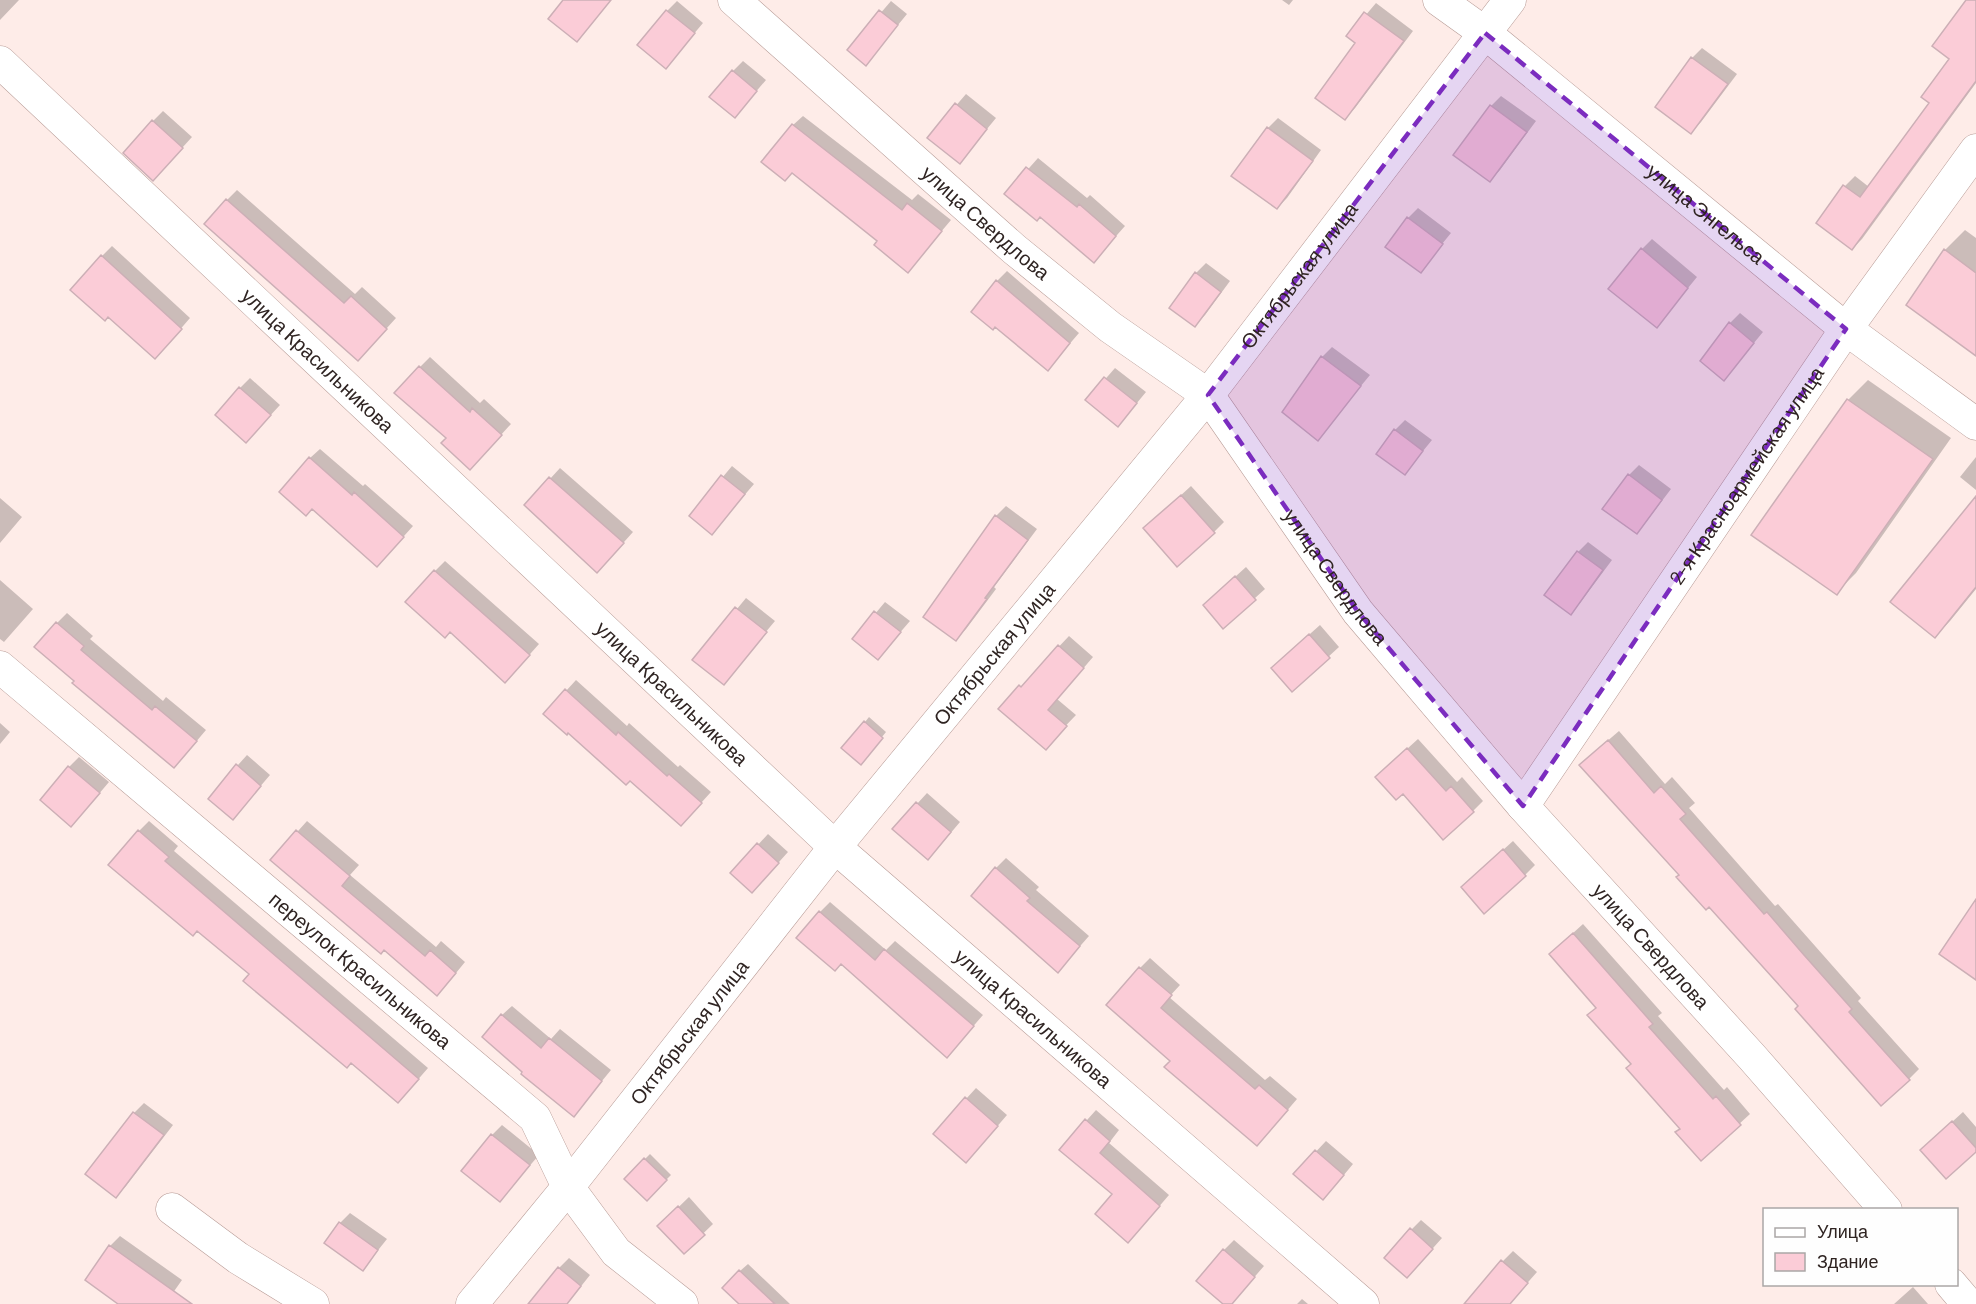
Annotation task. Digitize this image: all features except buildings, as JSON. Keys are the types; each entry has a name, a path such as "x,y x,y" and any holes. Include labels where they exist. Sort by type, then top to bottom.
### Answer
{"street":[{"name":"улица Свердлова","path":"734,0 1014,249 1110,327 1208,394 1358,612 1523,806 1752,1057 1885,1208"},
{"name":"улица Энгельса","path":"1439,0 1485,33 1846,329 1976,424"},
{"name":"Октябрьская улица","path":"472,1304 568,1188 835,847 1208,394 1509,0"},
{"name":"улица Красильникова","path":"0,62 835,847 1363,1304"},
{"name":"2-я Красноармейская улица","path":"1523,806 1846,329 1976,150"},
{"name":"переулок Красильникова","path":"0,667 535,1119 568,1188 616,1252 682,1304"},
{"path":"172,1209 238,1258 313,1304"},
{"path":"1953,1286 1968,1304"}],"highlighted area":[{"path":"1485,33 1846,329 1523,806 1358,612 1208,395"}]}
